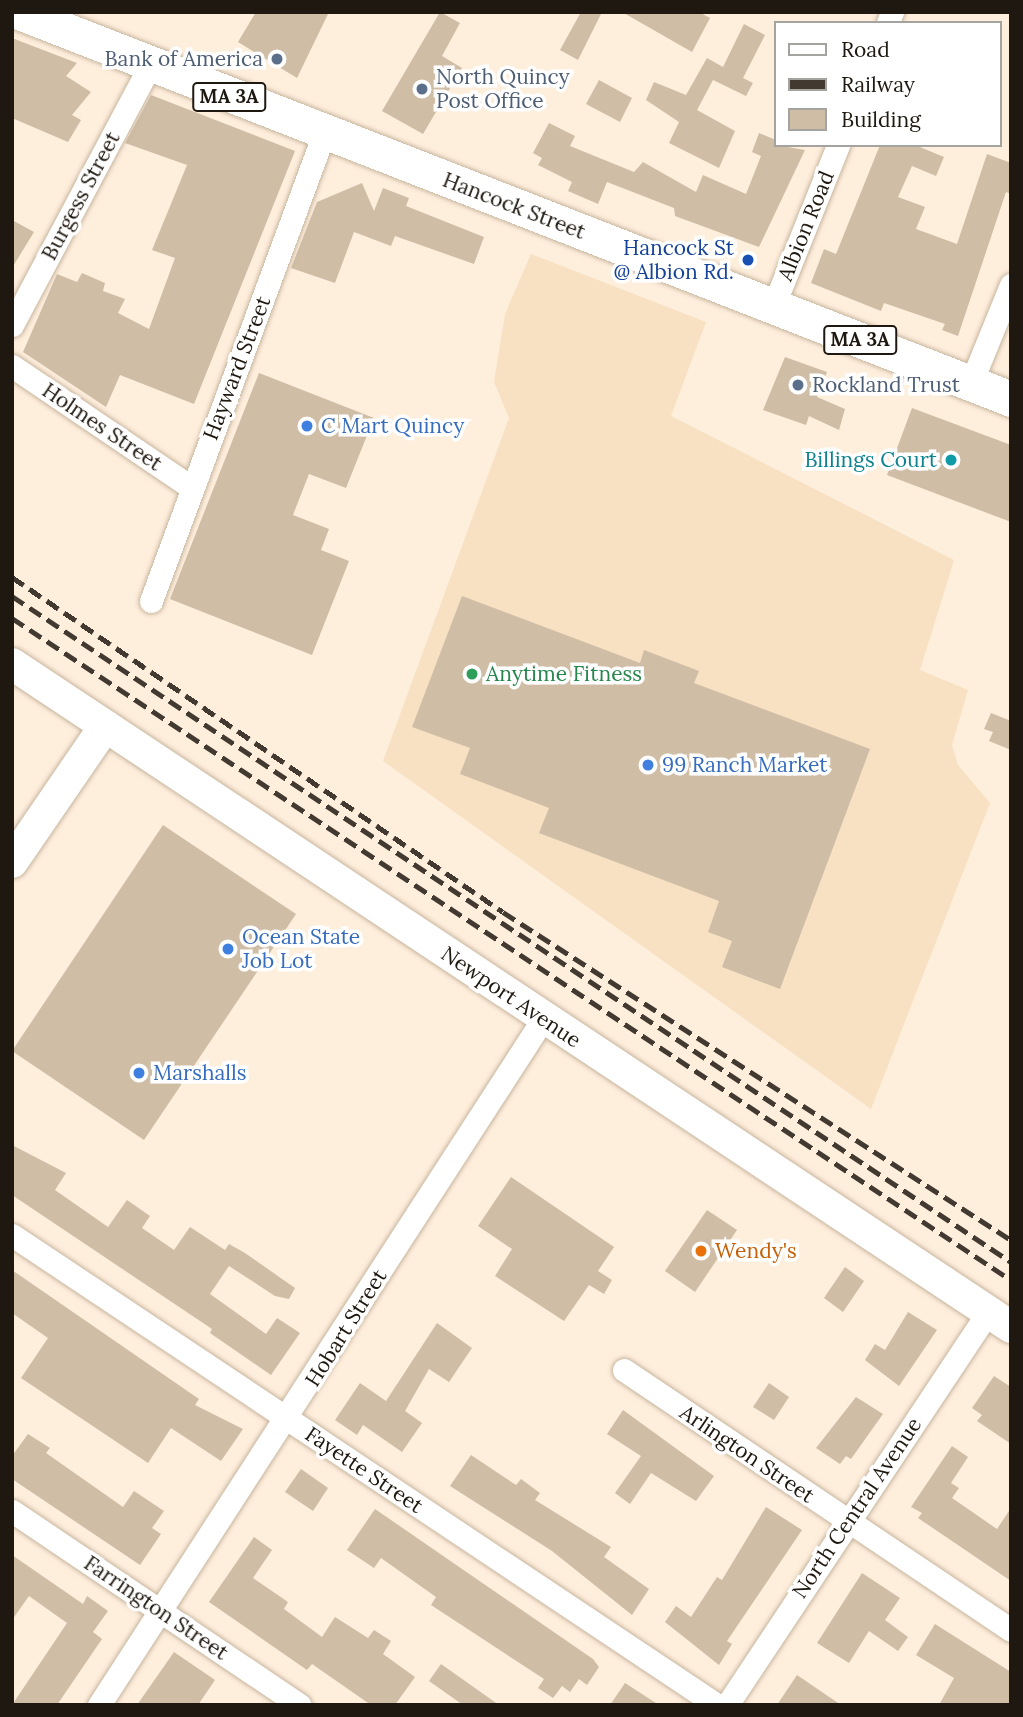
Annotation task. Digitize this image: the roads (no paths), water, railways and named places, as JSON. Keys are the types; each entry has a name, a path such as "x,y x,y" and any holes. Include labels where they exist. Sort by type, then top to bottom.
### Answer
{"main road":[{"name":"Hancock Street","path":"19,12 324,134 1011,398"},
{"name":"Newport Avenue","path":"12,664 543,1019 999,1319"},
{"path":"12,862 104,726"}],"street":[{"name":"Burgess Street","path":"12,325 150,66"},
{"name":"Hayward Street","path":"151,601 324,134"},
{"name":"Albion Road","path":"773,307 837,147"},
{"path":"971,383 1011,285"},
{"name":"Holmes Street","path":"12,366 192,488"},
{"name":"Hobart Street","path":"99,1705 288,1420 543,1019"},
{"name":"Fayette Street","path":"12,1235 717,1705"},
{"name":"North Central Avenue","path":"727,1705 847,1523 999,1319"},
{"name":"Arlington Street","path":"624,1370 847,1523 1011,1630"},
{"name":"Farrington Street","path":"12,1511 300,1705"}],"railway":[{"path":"12,577 503,912 1011,1240"},
{"path":"12,596 1011,1262"},
{"path":"12,618 1011,1280"}],"place":[{"name":"Bank of America","path":"277,59"},
{"name":"North Quincy Post Office","path":"422,89"},
{"name":"Hancock St @ Albion Rd.","path":"748,260"},
{"name":"Rockland Trust","path":"798,385"},
{"name":"C Mart Quincy","path":"307,426"},
{"name":"Billings Court","path":"951,460"},
{"name":"Anytime Fitness","path":"472,674"},
{"name":"99 Ranch Market","path":"648,765"},
{"name":"Ocean State Job Lot","path":"228,949"},
{"name":"Marshalls","path":"139,1073"},
{"name":"Wendy's","path":"701,1251"}]}
